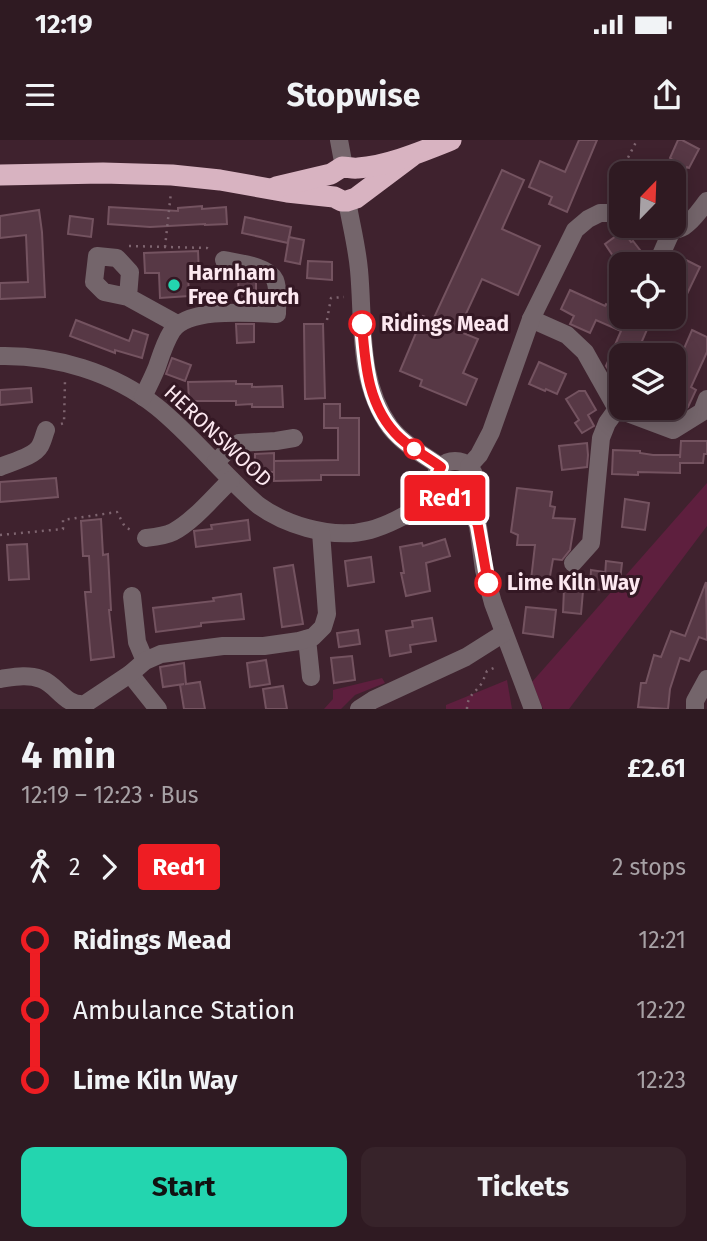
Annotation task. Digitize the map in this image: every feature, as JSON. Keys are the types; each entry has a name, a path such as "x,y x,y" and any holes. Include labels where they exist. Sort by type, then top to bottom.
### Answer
{"highway":[{"path":"347,197 412,156 451,140"},
{"path":"268,188 412,156"},
{"path":"343,170 328,186 347,197"},
{"path":"0,176 103,173 172,175 287,192 347,197 362,190 361,176 343,170"}],"street":[{"path":"339,140 343,170"},
{"path":"347,197 359,269 368,380 379,408 391,427 402,439 441,467"},
{"path":"686,226 707,201"},
{"path":"469,466 491,432 531,319 575,230 600,213 609,213"},
{"path":"128,297 130,272 117,258 97,256 94,282 104,292 128,297 177,324"},
{"path":"143,397 167,339 177,324 188,318 204,315 277,314 276,284 272,275 264,270 224,260"},
{"path":"531,319 567,335 585,352 609,395"},
{"name":"HERONSWOOD","path":"0,356 22,356 65,363 99,374 143,397 168,416 257,505 294,524 340,534 376,529 408,515 441,495"},
{"path":"646,420 673,430 702,412 707,399"},
{"path":"573,563 591,543 601,438 609,420"},
{"path":"0,467 34,453 46,430"},
{"path":"215,463 239,443 294,438"},
{"path":"457,461 469,466 475,476 471,493 462,499 451,500 441,495 436,478 441,467 457,461"},
{"path":"146,538 172,533 184,525 231,480"},
{"path":"467,497 478,526 487,581 533,709"},
{"path":"0,679 29,676 44,680 70,702 79,705 89,702 145,661 161,654 206,647 264,646 307,639 323,627 327,614 321,532"},
{"path":"132,596 137,642 145,661"},
{"path":"359,709 466,657 504,633"},
{"path":"307,639 311,677"},
{"path":"130,674 158,709"},
{"path":"695,709 695,701 707,679"}],"path":[{"path":"600,213 637,140"},
{"path":"165,247 172,175"},
{"path":"117,258 118,246 207,248 224,260"},
{"path":"327,320 331,298 361,296"},
{"path":"46,430 64,423 65,363"},
{"path":"0,535 63,529 63,520 117,512 125,527 146,538"},
{"path":"467,709 470,695 481,683 486,671 514,659"}],"shaded area":[{"path":"707,483 707,526 569,709 543,709 532,682"},
{"path":"382,678 385,683 355,695 341,709 324,709 333,699 333,690"},
{"path":"507,680 512,709 446,709 446,705"}],"building":[{"path":"579,140 597,140 567,212 549,204 552,197 529,187 540,161 565,172"},
{"path":"678,140 699,149 686,169 686,161 673,161 670,158"},
{"path":"502,170 524,180 502,229 540,246 518,295 482,279 458,331 478,339 463,373 477,379 466,405 420,386 422,380 400,371 423,316 433,320"},
{"path":"202,206 202,209 226,207 227,224 150,227 108,224 109,207 178,211 178,208"},
{"path":"39,210 45,297 0,299 0,283 28,282 26,235 0,238 0,216"},
{"path":"70,216 93,219 91,237 68,234"},
{"path":"245,217 291,227 288,243 242,233"},
{"path":"289,237 304,240 300,264 285,261"},
{"path":"613,238 628,238 642,252 610,252 605,244"},
{"name":"Harnham Free Church","path":"198,251 199,274 188,274 189,296 160,298 159,273 145,273 144,253"},
{"path":"686,260 700,267 686,296"},
{"path":"308,261 332,262 332,280 307,278"},
{"path":"238,276 256,279 256,299 253,302 239,301"},
{"path":"570,290 609,306 609,326 596,320 590,333 570,324 574,316 561,309"},
{"path":"76,320 129,341 133,330 148,335 142,358 115,350 115,353 70,336"},
{"path":"236,324 254,324 254,342 237,343"},
{"path":"304,324 323,324 325,398 305,399"},
{"path":"616,329 647,329 641,343 616,343 621,331"},
{"path":"692,330 707,337 707,352 691,387 696,390 686,408 686,344"},
{"path":"172,358 191,365 185,381 166,374"},
{"path":"539,362 566,374 557,394 529,384"},
{"path":"236,381 236,384 252,384 252,387 282,386 283,407 236,405 236,401 189,401 188,382"},
{"path":"31,388 32,402 0,405 0,390"},
{"path":"579,391 585,391 596,410 588,415 594,426 582,433 575,423 579,420 566,399"},
{"path":"324,404 340,404 340,418 359,418 359,475 321,475 321,480 274,481 274,461 338,460 338,428 324,428"},
{"path":"681,441 707,441 707,454 704,454 703,463 680,463 680,473 612,474 613,450 680,455 680,458"},
{"path":"587,443 587,467 562,470 559,446"},
{"path":"274,453 274,472 255,472 255,454"},
{"path":"56,478 58,497 0,502 0,482"},
{"path":"517,488 552,492 550,506 555,507 553,518 575,519 570,550 562,560 553,559 549,582 531,580 535,545 517,545 518,535 511,532"},
{"path":"625,499 649,503 645,530 622,527"},
{"path":"101,519 103,555 108,554 109,610 114,657 91,660 85,592 91,592 89,556 83,556 81,521"},
{"path":"248,520 250,540 196,547 194,531 212,529 211,525"},
{"path":"445,539 450,556 426,563 430,591 406,596 401,573 404,573 400,547 422,543 423,546"},
{"path":"27,544 29,579 9,580 7,545"},
{"path":"371,557 374,582 348,586 345,561"},
{"path":"606,561 622,563 620,580 605,577"},
{"path":"293,565 303,624 282,627 274,568"},
{"path":"591,570 605,572 605,590 590,589"},
{"path":"706,582 707,640 699,637 689,661 680,658 670,689 668,709 638,707 641,683 646,683 654,655 661,657 671,631 685,636"},
{"path":"564,589 583,591 581,614 563,612"},
{"path":"241,594 244,619 201,623 201,626 156,632 153,608 214,601 213,598"},
{"path":"526,607 556,610 553,637 523,633"},
{"path":"432,618 436,641 410,645 411,652 390,656 386,631 413,627 412,621"},
{"path":"358,630 360,644 339,647 337,633"},
{"path":"352,656 355,680 334,683 331,658"},
{"path":"266,660 270,684 250,687 247,663"},
{"path":"184,663 186,684 200,682 205,709 184,709 180,685 184,684 163,687 160,667"},
{"path":"283,686 287,709 266,709 263,689"}],"bus line":[{"name":"Red1","path":"362,324 368,380 379,408 402,439 441,467 436,478 441,495 451,500 467,497 478,526 488,583"}],"place":[{"name":"Harnham Free Church","path":"174,285"},
{"name":"Ridings Mead","path":"362,324"},
{"name":"Lime Kiln Way","path":"488,583"}]}
